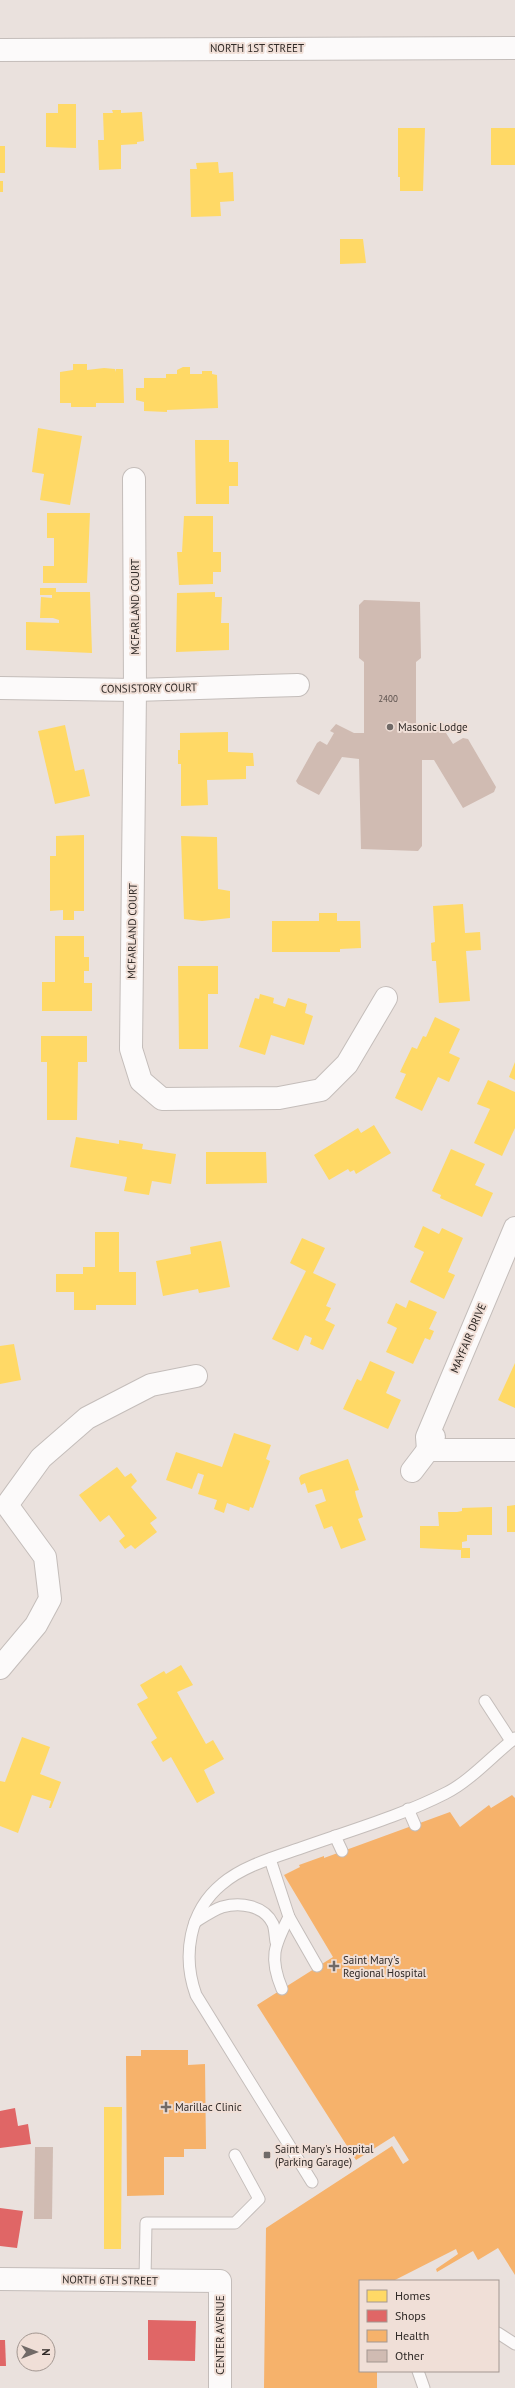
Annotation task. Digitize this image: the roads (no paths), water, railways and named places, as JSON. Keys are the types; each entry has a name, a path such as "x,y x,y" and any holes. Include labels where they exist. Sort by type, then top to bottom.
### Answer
{"street":[{"name":"NORTH 1ST STREET","path":"0,50 515,48"},
{"name":"MCFARLAND COURT","path":"134,479 135,690 131,1049 141,1081 162,1099 279,1098 321,1090 347,1064 386,998"},
{"name":"CONSISTORY COURT","path":"0,688 135,690 298,684"},
{"name":"MAYFAIR DRIVE","path":"428,1450 427,1437 515,1228"},
{"path":"412,1471 428,1450 515,1261"},
{"path":"0,1668 36,1625 50,1599 45,1557 4,1504 41,1458 87,1418 151,1385 196,1376"},
{"path":"428,1450 515,1450"},
{"name":"NORTH 6TH STREET","path":"0,2279 220,2282"},
{"name":"CENTER AVENUE","path":"220,2282 220,2388"}],"lane":[{"path":"312,2182 196,1995 189,1966 189,1951 195,1922 201,1908 221,1884 235,1874 270,1859 408,1809 447,1793 513,1740 485,1701"},
{"path":"408,1809 415,1825"},
{"path":"335,1836 342,1851"},
{"path":"270,1859 289,1917 317,1966"},
{"path":"195,1922 220,1908 235,1904 249,1905 265,1913 274,1925 276,1942 274,1967 282,1989"},
{"path":"276,1942 289,1917"},
{"path":"145,2280 146,2223 235,2223 259,2199 235,2155"},
{"path":"499,2334 515,2344"},
{"path":"418,2372 424,2388"}],"place":[{"name":"Masonic Lodge","path":"390,727"},
{"name":"Saint Mary's Regional Hospital","path":"334,1966"},
{"name":"Marillac Clinic","path":"166,2107"},
{"name":"Saint Mary's Hospital (Parking Garage)","path":"267,2155"}]}
